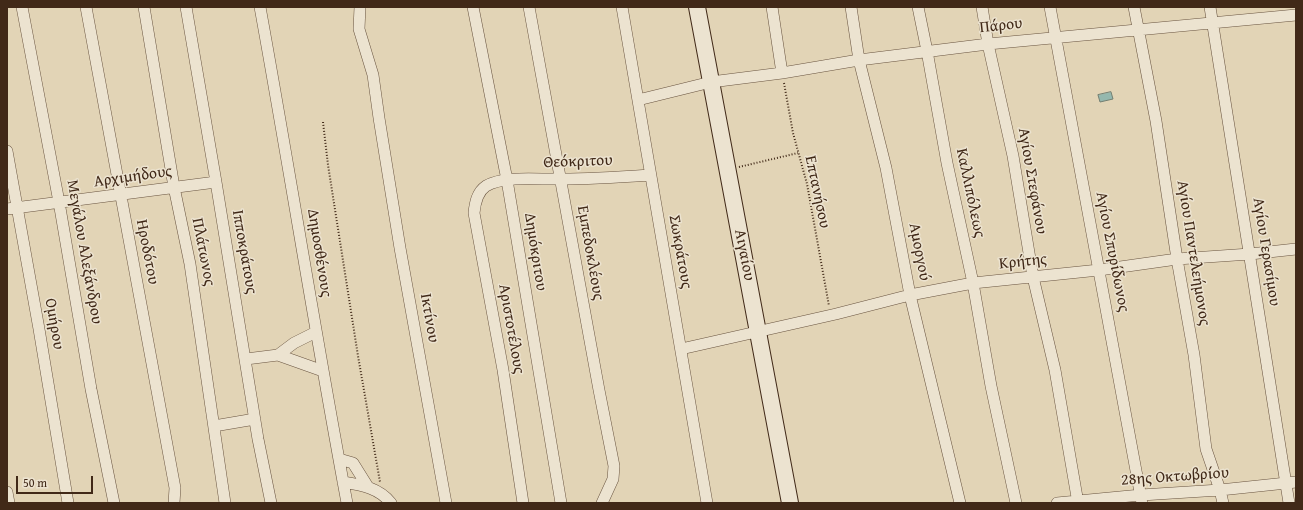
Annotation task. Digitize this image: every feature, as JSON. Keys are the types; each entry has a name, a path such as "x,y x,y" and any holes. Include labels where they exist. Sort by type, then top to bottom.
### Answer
{"main road":[{"name":"Αιγαίου","path":"697,7 790,503"}],"street":[{"name":"Μεγάλου Αλεξάνδρου","path":"22,7 59,202 91,389 114,503"},
{"name":"Ηροδότου","path":"86,7 175,488 174,503"},
{"name":"Πλάτωνος","path":"144,7 174,187 190,264 225,503"},
{"name":"Ιπποκράτους","path":"186,7 255,419 271,503"},
{"name":"Δημοσθένους","path":"260,7 347,503"},
{"name":"Ικτίνου","path":"360,7 359,29 373,75 400,248 446,503"},
{"name":"Δημόκριτου","path":"474,7 507,180 560,503"},
{"name":"Εμπεδοκλέους","path":"529,7 614,466 613,479 602,503"},
{"name":"Σωκράτους","path":"622,7 707,503"},
{"path":"772,7 782,73"},
{"name":"Αμοργού","path":"851,7 859,60 886,168 910,295 960,503"},
{"name":"Καλλιπόλεως","path":"918,7 948,164 973,283 991,386 1016,503"},
{"name":"Αγίου Στεφάνου","path":"982,7 988,44 1013,156 1033,277 1055,370 1078,502"},
{"name":"Αγίου Σπυρίδωνος","path":"1050,7 1057,37 1098,270 1141,499"},
{"name":"Αγίου Παντελεήμονος","path":"1134,7 1156,121 1177,258 1194,355 1206,449 1223,503"},
{"name":"Αγίου Γερασίμου","path":"1210,7 1250,254 1291,483 1289,503"},
{"name":"Πάρου","path":"638,100 711,82 927,51 1138,29 1296,15"},
{"name":"Ομήρου","path":"7,151 12,208 68,503"},
{"name":"Θεόκριτου","path":"507,180 561,180 650,175"},
{"name":"Αριστοτέλους","path":"507,180 486,186 479,194 475,204 474,213 503,370 523,503"},
{"name":"Αρχιμήδους","path":"12,208 216,182"},
{"name":"Κρήτης","path":"681,349 831,315 910,295 973,283 1098,270 1177,258 1250,254 1296,249"},
{"path":"246,359 278,354 294,343 316,332"},
{"path":"278,354 323,370"},
{"path":"214,426 255,419"},
{"path":"339,459 353,464 368,487"},
{"path":"343,482 368,487 380,493 389,500"},
{"name":"28ης Οκτωβρίου","path":"1057,503 1141,499 1291,483"},
{"path":"7,492 9,503"}],"path":[{"name":"Επτανήσου","path":"782,73 793,133 807,184 831,315"},
{"path":"323,122 328,165 380,484 389,500"},
{"path":"728,169 798,153"}],"water":[{"path":"1111,92 1113,99 1100,102 1098,95"}]}
